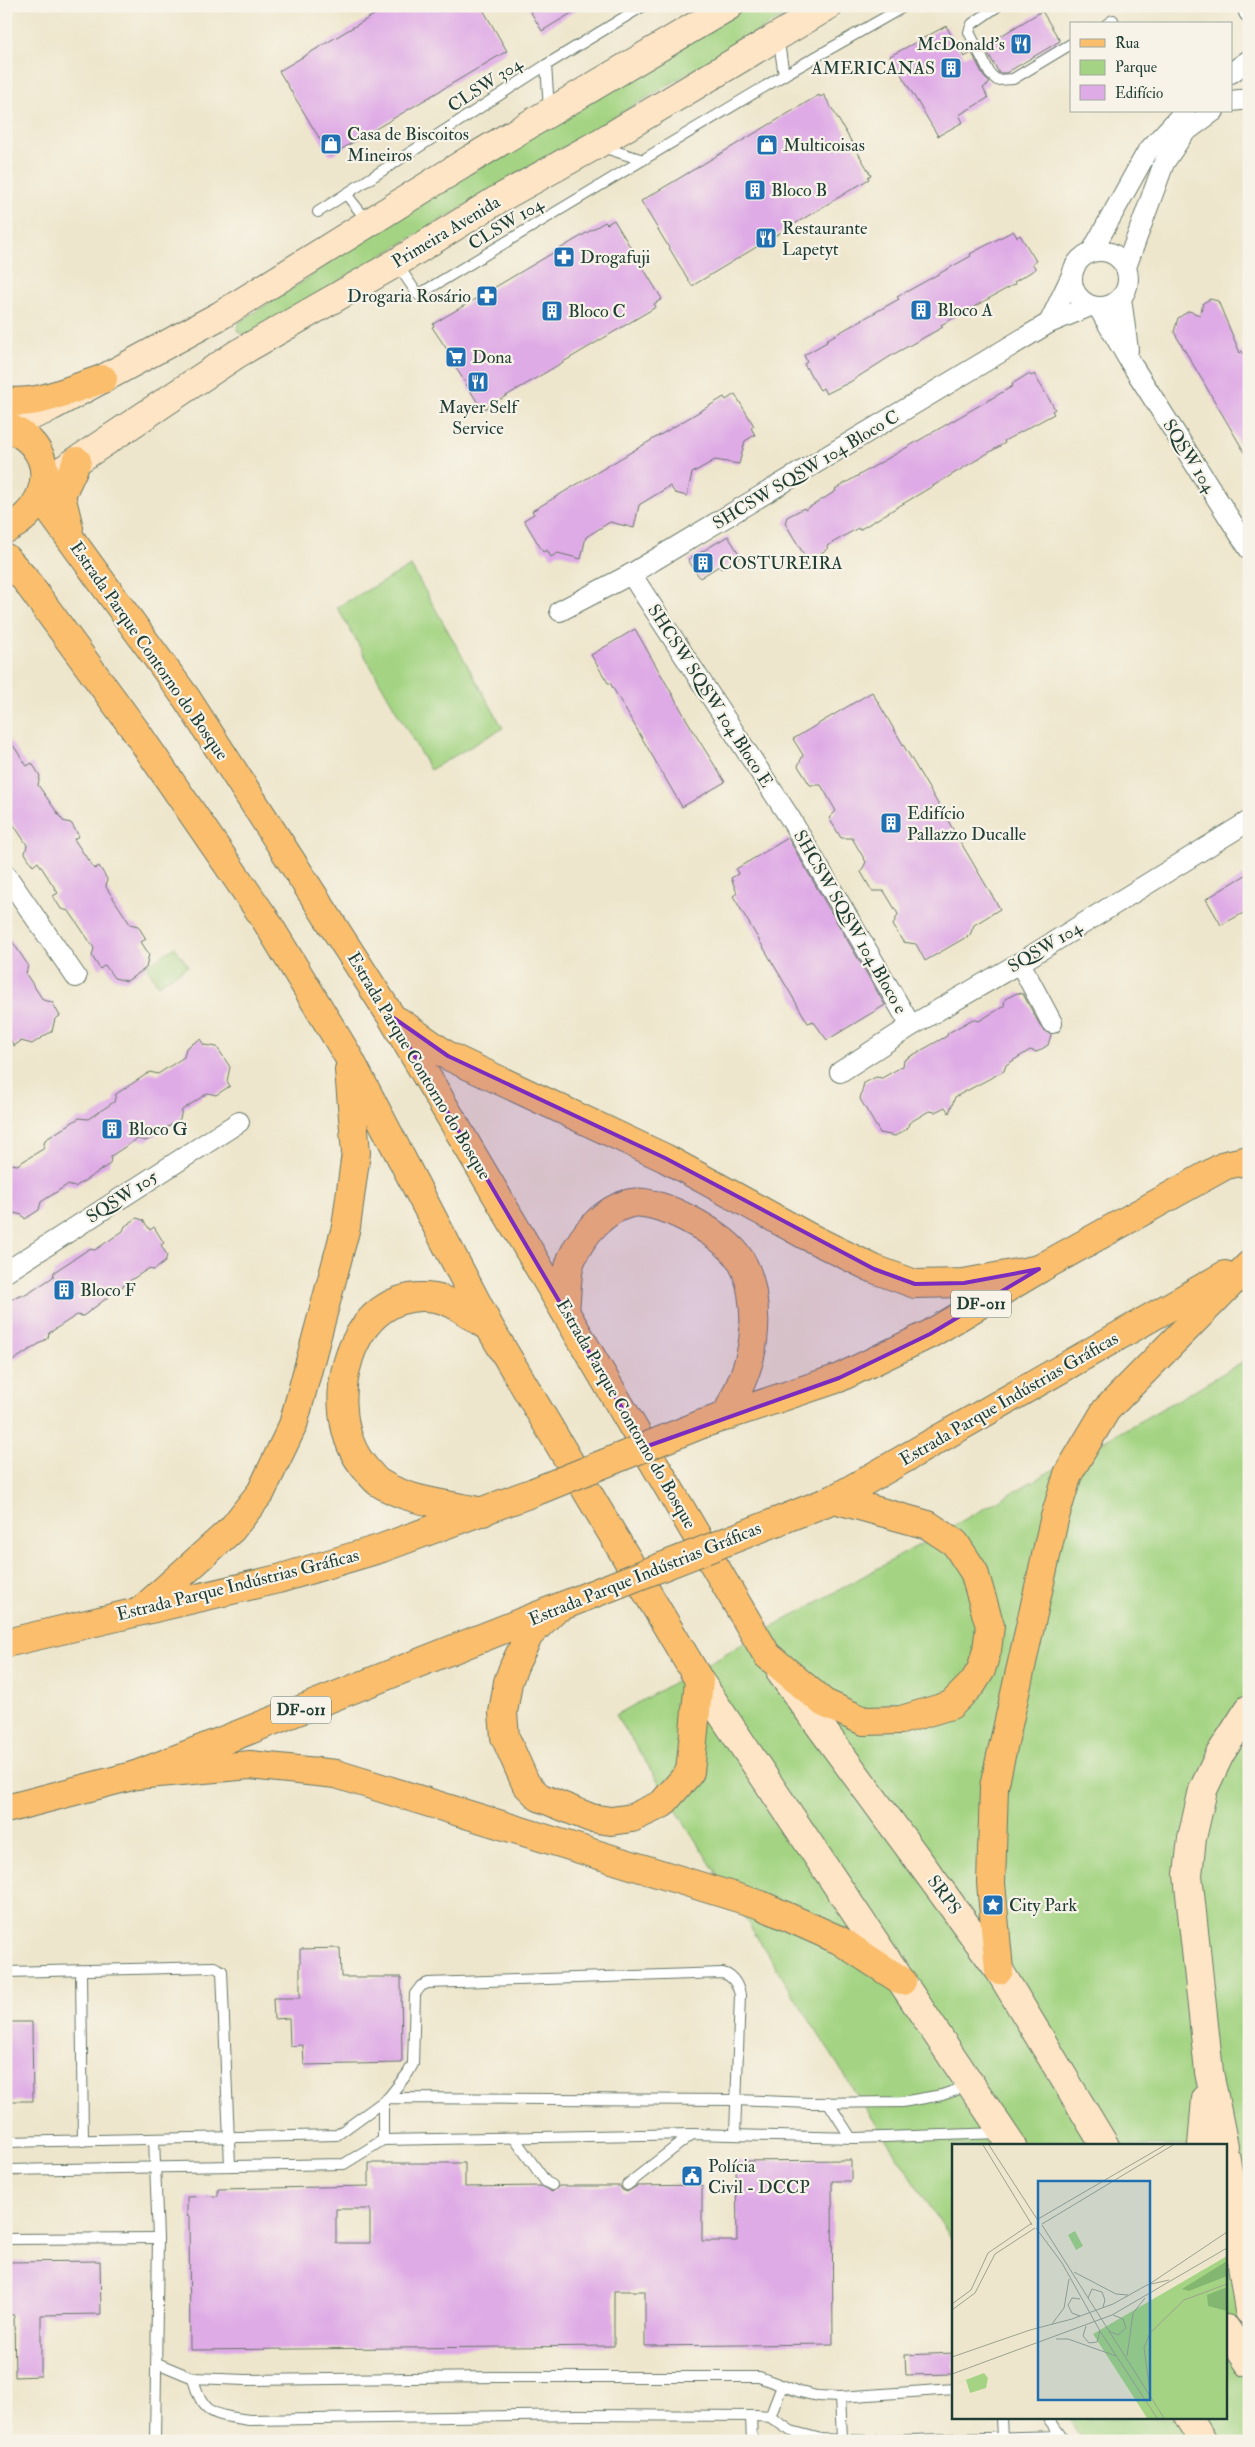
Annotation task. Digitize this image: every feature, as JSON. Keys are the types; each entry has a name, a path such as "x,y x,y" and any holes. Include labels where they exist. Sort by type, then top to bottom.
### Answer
{"main road":[{"path":"6,426 45,410 222,315 549,112 729,6"},
{"name":"Primeira Avenida","path":"42,490 77,461 237,354 396,264 498,200 596,145 828,6"},
{"path":"222,315 222,333 226,342 237,354"},
{"path":"6,402 18,403 43,399 103,379"},
{"path":"6,426 27,438 36,448 44,471 42,490 27,517 6,529"},
{"path":"77,461 61,495 65,517 77,548"},
{"name":"Estrada Parque Contorno do Bosque","path":"42,490 77,548 187,699 391,1016 767,1655 824,1703 864,1721 901,1720 951,1705 973,1683 981,1670 987,1650 990,1626 974,1572 955,1543 928,1525 834,1499"},
{"path":"6,558 15,574 135,730 265,919 348,1056 490,1328 699,1680 1007,2139"},
{"path":"391,1016 448,1056 665,1158 807,1236 874,1269 914,1284 964,1283 1039,1269"},
{"path":"142,1610 232,1529 261,1492 293,1425 346,1226 356,1153 348,1056"},
{"name":"Estrada Parque Indústrias Gráficas","path":"6,1643 278,1579 382,1548 483,1512 714,1420 839,1378 930,1334 1039,1269 1238,1162 1249,1150"},
{"path":"565,1311 571,1259 594,1224 608,1212 632,1203 651,1204 685,1217 714,1236 737,1254 746,1272 752,1293 754,1328 752,1354 741,1385 714,1420"},
{"path":"999,1970 991,1883 994,1787 1054,1520 1068,1474 1106,1410 1249,1263"},
{"name":"Estrada Parque Indústrias Gráficas","path":"6,1809 136,1775 834,1499 1249,1263"},
{"path":"483,1512 402,1494 377,1481 359,1461 347,1438 342,1414 342,1384 348,1360 369,1322 383,1309 402,1300 420,1297 436,1298 456,1306 490,1328"},
{"path":"554,1610 529,1635 508,1682 503,1714 505,1737 515,1762 526,1784 539,1797 591,1818 611,1821 632,1818 662,1804 690,1772 699,1680"},
{"name":"SRPS","path":"767,1655 999,1970 1104,2144"},
{"path":"1224,2144 1209,2072 1188,1875 1192,1838 1203,1790 1220,1754 1249,1709"},
{"path":"136,1775 250,1764 336,1774 761,1904 839,1940 902,1981"},
{"path":"1202,2144 1209,2072"},
{"path":"1228,2172 1249,2311"},
{"path":"1228,2332 1249,2363"},
{"path":"1190,2420 1203,2441"}],"street":[{"path":"1248,6 1249,12"},
{"path":"1232,73 1249,60"},
{"path":"1232,101 1249,99"},
{"path":"1049,323 1077,261 1092,251 1147,152 1180,122 1211,112"},
{"path":"1071,277 1074,291 1083,302 1094,306 1114,303 1121,298 1128,283 1126,267 1180,122"},
{"path":"1092,251 1108,252 1121,260 1126,267"},
{"name":"SQSW 104","path":"1121,298 1130,362"},
{"name":"SQSW 104","path":"1094,306 1249,549"},
{"name":"SHCSW SQSW 104 Bloco C","path":"560,612 631,574 1049,323 1094,306"},
{"name":"SHCSW SQSW 104 Bloco E","path":"631,574 790,818"},
{"name":"SHCSW SQSW 104 Bloco e","path":"790,818 911,1026"},
{"name":"SQSW 104","path":"840,1072 911,1026 1020,963 1249,821"},
{"path":"6,875 76,977"},
{"path":"1020,963 1052,1023"},
{"name":"SQSW 105","path":"6,1272 239,1122"}],"lane":[{"name":"CLSW 304","path":"318,212 546,65 643,6"},
{"name":"CLSW 104","path":"396,264 418,296 784,76 905,6"},
{"path":"998,6 972,24 969,32 990,74 997,80 1013,78 1070,45"},
{"path":"778,37 784,76"},
{"path":"546,65 549,112"},
{"path":"596,145 643,160"},
{"path":"346,194 369,223"},
{"path":"6,1972 81,1972 214,1967 222,1971 230,2165"},
{"path":"81,1972 83,2140"},
{"path":"6,2142 337,2135 386,2100 408,2073 413,2064 415,1994 421,1986 428,1983 722,1973 730,1977 738,1987 740,1995 735,2134"},
{"path":"386,2100 902,2102 942,2094 971,2085"},
{"path":"383,2140 386,2100"},
{"path":"828,2102 850,2138"},
{"path":"6,2170 344,2164 383,2140 692,2134 1007,2139"},
{"path":"627,2185 692,2134"},
{"path":"514,2138 546,2182 552,2186"},
{"path":"154,2139 158,2238 155,2441"},
{"path":"6,2239 158,2238"},
{"path":"156,2362 193,2378 246,2380 495,2376 759,2377 817,2396 840,2397 952,2389"},
{"path":"193,2378 198,2397 206,2409 219,2416 248,2420 559,2415 751,2416 770,2417 800,2434 821,2439 1063,2438"},
{"path":"770,2417 782,2386"},
{"path":"840,2397 842,2438"},
{"path":"751,2416 752,2441"},
{"path":"1001,2420 1002,2438"},
{"path":"1050,2420 1063,2438"}],"highlighted area":[{"path":"391,1016 448,1056 665,1158 874,1269 915,1284 964,1283 1039,1269 930,1334 839,1378 645,1447"}],"green space":[{"path":"749,6 801,6 248,335 239,333 237,329 239,322 304,281 357,242"},
{"path":"411,566 503,728 430,770 337,607"},
{"path":"175,947 188,966 158,985 146,966"},
{"name":"City Park","path":"1249,1358 1249,2441 1084,2441 1070,2420 1228,2420 1228,2144 952,2144 952,2240 857,2095 616,1715"}],"building":[{"path":"389,6 481,6 507,51 330,156 279,71"},
{"path":"527,6 583,6 542,31"},
{"name":"McDonald's","path":"1042,11 1060,41 1006,73 999,73 984,46"},
{"path":"946,26 964,57 972,53 984,77 990,83 983,88 988,98 959,115 963,122 938,136 890,56"},
{"name":"Bloco B","path":"819,95 820,97 824,95 871,175 868,177 869,179 692,286 641,201"},
{"name":"Bloco C","path":"614,220 662,299 654,304 656,307 484,409 481,408 432,327 434,326 433,324 605,222 607,224"},
{"name":"Bloco A","path":"1013,231 1017,237 1020,235 1036,261 1032,263 1036,269 1014,282 1015,284 941,325 943,327 894,354 850,382 826,394 823,388 820,390 804,364 807,362 804,355 827,342 826,340 899,299 897,297"},
{"path":"1210,299 1218,301 1240,353 1242,351 1249,363 1249,460 1174,332 1178,318 1189,311 1200,315 1203,303"},
{"path":"1028,374 1032,376 1034,374 1055,409 1052,411 1054,414 1004,441 1005,443 859,530 858,528 827,546 828,549 812,558 810,555 806,558 785,523 787,517 804,508 805,510 836,491 835,489 1013,386 1012,384"},
{"path":"735,394 754,426 751,428 755,435 745,441 739,464 715,460 692,473 687,496 675,493 670,486 639,505 634,528 610,522 586,537 581,559 558,553 551,557 547,550 543,552 524,520 534,514 532,511 724,397 726,400"},
{"path":"728,536 741,557 721,569 719,566 700,578 688,560"},
{"path":"635,629 695,734 725,782 682,807 610,683 608,683 591,655"},
{"name":"Edifício Pallazzo Ducalle","path":"872,692 1000,909 974,925 970,935 925,961 916,944 903,942 893,925 898,914 884,891 872,891 861,872 866,862 852,838 841,838 829,818 836,811 821,785 810,785 798,766 803,755 793,739"},
{"path":"6,735 27,766 32,763 40,776 38,785 63,821 71,823 79,836 74,839 94,869 99,866 107,879 106,887 130,924 138,926 146,939 141,942 149,954 146,968 127,981 114,978 105,965 100,969 92,956 94,948 69,911 61,909 53,896 58,893 38,862 33,866 25,853 27,845 6,813"},
{"path":"788,838 885,1005 827,1040 813,1021 808,1023 733,896 737,893 731,878 738,874 736,869"},
{"path":"1249,873 1249,910 1221,925 1206,899"},
{"path":"6,932 28,965 26,974 43,1000 52,1002 60,1016 55,1019 52,1031 32,1044 21,1041 14,1046 6,1033"},
{"path":"1017,993 1023,994 1042,1029 1051,1035 1048,1045 1037,1052 1030,1050 1006,1065 1004,1071 955,1097 949,1113 945,1107 935,1112 929,1111 909,1123 907,1129 895,1136 880,1133 860,1099 864,1083 876,1077 882,1078 903,1066 904,1060 973,1019 979,1021 1004,1006 1005,999"},
{"name":"Bloco G","path":"200,1039 204,1045 217,1047 230,1067 227,1081 230,1086 216,1095 208,1093 182,1110 180,1119 146,1141 137,1139 111,1156 110,1164 75,1187 67,1185 41,1202 39,1210 25,1219 22,1215 6,1211 6,1163 17,1165 43,1149 45,1140 79,1118 88,1119 114,1102 116,1094 150,1072 158,1074 184,1057 186,1048"},
{"name":"Bloco F","path":"137,1218 143,1220 150,1230 154,1227 164,1243 161,1245 167,1255 165,1262 154,1270 148,1269 131,1280 83,1316 77,1315 49,1333 48,1338 6,1365 6,1303 19,1295 29,1293 53,1277 54,1272 89,1249 95,1250 123,1231 125,1226"},
{"path":"340,1948 341,1977 401,1977 402,2063 304,2065 303,2045 290,2046 289,2018 274,2019 273,1998 300,1998 300,1949"},
{"path":"6,2022 32,2022 33,2101 6,2101"},
{"path":"851,2160 851,2181 832,2181 833,2344 645,2346 645,2291 614,2291 614,2346 190,2350 189,2216 187,2216 187,2197 218,2196 218,2189 369,2186 369,2163 465,2163 465,2187 541,2186 552,2192 559,2186 620,2186 622,2190 627,2192 637,2186 702,2185 702,2241 737,2241 736,2161","holes":["336,2209 370,2209 370,2243 336,2243"]},
{"path":"100,2261 101,2314 41,2315 41,2376 15,2377 14,2315 6,2315 6,2262"},
{"path":"952,2353 952,2374 906,2375 905,2355"}],"place":[{"name":"McDonald's","path":"1021,44"},
{"name":"AMERICANAS","path":"951,68"},
{"name":"Casa de Biscoitos Mineiros","path":"331,144"},
{"name":"Multicoisas","path":"767,145"},
{"name":"Bloco B","path":"755,190"},
{"name":"Restaurante Lapetyt","path":"766,238"},
{"name":"Drogafuji","path":"564,257"},
{"name":"Drogaria Rosário","path":"487,296"},
{"name":"Bloco A","path":"921,310"},
{"name":"Bloco C","path":"552,311"},
{"name":"Dona","path":"456,357"},
{"name":"Mayer Self Service","path":"478,382"},
{"name":"COSTUREIRA","path":"703,563"},
{"name":"Edifício Pallazzo Ducalle","path":"891,823"},
{"name":"Bloco G","path":"112,1129"},
{"name":"Bloco F","path":"64,1290"},
{"name":"City Park","path":"993,1905"},
{"name":"Polícia Civil - DCCP","path":"692,2176"}]}
